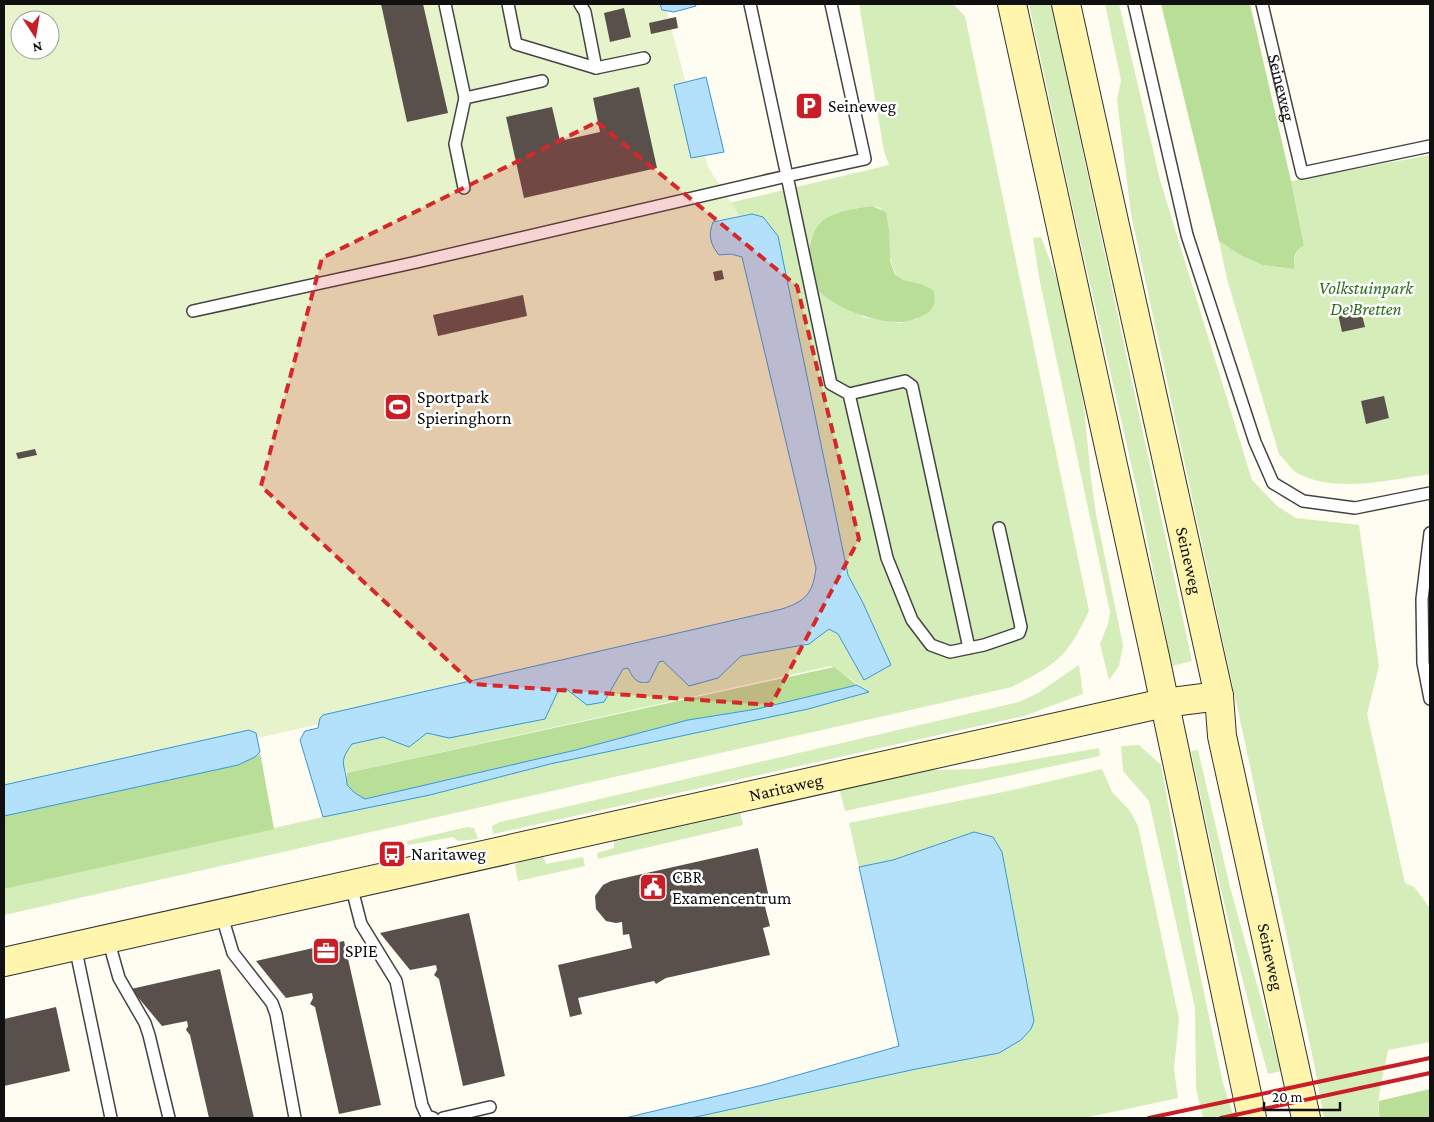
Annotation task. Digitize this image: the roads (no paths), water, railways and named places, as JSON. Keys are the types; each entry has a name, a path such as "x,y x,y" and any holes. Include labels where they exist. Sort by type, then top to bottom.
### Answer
{"main road":[{"path":"1012,4 1164,702 1252,1118"},
{"name":"Seineweg","path":"1066,4 1219,696 1222,736 1306,1118"},
{"name":"Naritaweg","path":"4,962 1164,702 1219,696"}],"lane":[{"path":"445,4 466,98 455,144 464,188"},
{"path":"508,4 516,44 596,68 644,58"},
{"path":"580,4 585,12 596,68"},
{"path":"750,4 830,384 849,394 905,381 912,386 970,648"},
{"path":"193,311 417,262 865,159 831,4"},
{"path":"1134,4 1187,235 1255,442 1272,483 1303,501 1355,508 1430,493"},
{"name":"Seineweg","path":"1262,4 1302,173 1430,146"},
{"path":"466,98 542,81"},
{"path":"849,394 887,558 912,620 931,645 950,652 984,646 1019,633 1021,627 999,528"},
{"path":"1430,532 1422,599 1423,663 1430,698"},
{"path":"351,884 360,924 396,981 422,1105 427,1116 433,1118"},
{"path":"221,914 233,953 272,1003 276,1014 295,1118"},
{"path":"108,939 119,978 145,1023 169,1118"},
{"path":"76,946 111,1118"},
{"path":"443,1118 490,1107"}],"water":[{"path":"660,4 695,4 696,6 674,12 662,10"},
{"path":"706,77 724,152 691,158 674,85"},
{"path":"752,214 763,217 778,236 848,575 891,665 864,680 838,634 829,629 809,644 741,656 718,678 689,686 663,661 659,662 649,682 645,683 638,682 628,668 623,669 604,702 587,705 565,688 559,689 545,719 449,738 427,733 409,747 383,737 352,744 344,760 347,785 365,799 576,750 688,720 757,709 857,685 869,692 808,709 550,764 430,795 323,817 300,740 305,731 318,728 320,718 323,715 782,609 797,603 807,595 813,584 816,568 742,257 731,254 719,255 711,239 713,222"},
{"path":"249,730 256,733 260,752 255,757 238,765 4,816 4,785"},
{"path":"974,832 993,837 1002,852 1034,1021 1031,1029 1021,1040 999,1053 691,1118 625,1118 763,1085 899,1046 859,867 893,860"}],"railway":[{"path":"1149,1118 1430,1058"},
{"path":"1221,1118 1430,1073"}],"place":[{"name":"Seineweg","path":"809,106"},
{"name":"Sportpark Spieringhorn","path":"398,407"},
{"name":"Naritaweg","path":"392,854"},
{"name":"CBR Examencentrum","path":"653,887"},
{"name":"SPIE","path":"326,951"}],"park label":[{"name":"Volkstuinpark De Bretten","path":"1366,298"}]}
